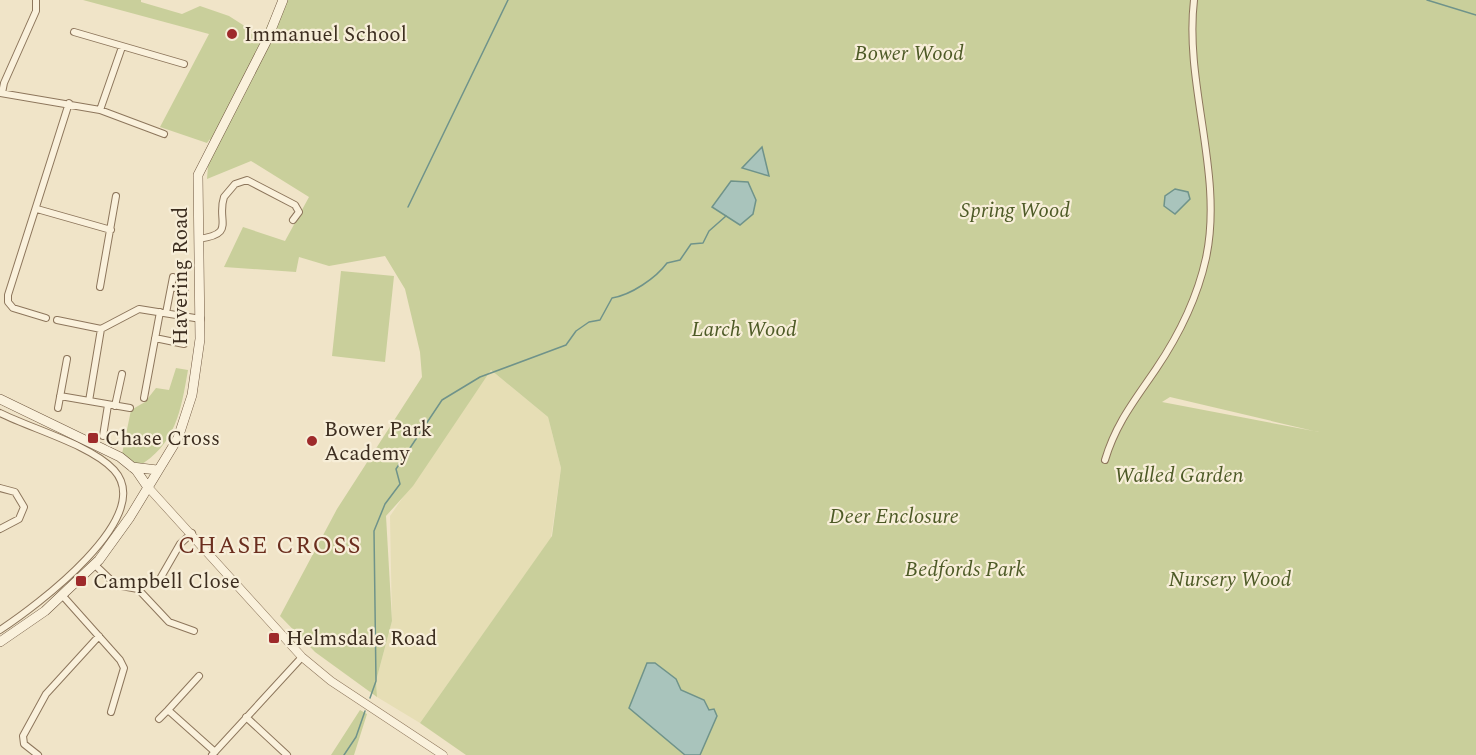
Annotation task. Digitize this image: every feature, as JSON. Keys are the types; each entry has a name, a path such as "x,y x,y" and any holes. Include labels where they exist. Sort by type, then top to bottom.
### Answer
{"main road":[{"name":"Havering Road","path":"0,642 17,632 63,595 94,565 130,517 178,438 187,414 198,364 201,320 198,175 267,40 283,0"},
{"path":"0,399 120,458 132,466 147,486"},
{"path":"132,466 157,470"}],"street":[{"path":"36,0 36,11 1,93 100,110 164,134"},
{"path":"1105,460 1111,440 1131,402 1155,370 1197,295 1206,256 1209,234 1208,171 1191,51 1194,0"},
{"path":"74,32 184,64"},
{"path":"100,110 122,46"},
{"path":"46,318 13,308 8,302 8,296 69,103"},
{"path":"198,239 215,235 222,230 223,202 227,192 235,184 247,180 295,205 299,212 293,220"},
{"path":"100,287 116,196"},
{"path":"37,209 111,230"},
{"path":"144,398 155,338 173,277"},
{"path":"171,287 185,290"},
{"path":"0,292 8,296"},
{"path":"57,320 101,329 139,309 201,320"},
{"path":"89,401 101,329"},
{"path":"155,338 184,344"},
{"path":"58,408 67,359"},
{"path":"103,436 122,374"},
{"path":"60,396 130,408"},
{"path":"0,413 67,442 105,462 120,478 124,495 122,510 103,540 42,598 0,630"},
{"path":"147,486 302,657 331,681 442,755"},
{"path":"0,488 15,492 24,507 19,519 0,529"},
{"path":"160,577 180,544 192,533"},
{"path":"94,565 116,585 138,589 161,618 185,631 194,631"},
{"path":"63,595 124,668 111,712"},
{"path":"38,755 24,744 23,736 46,694 99,636"},
{"path":"168,710 214,753 302,657"},
{"path":"159,720 199,676"},
{"path":"246,717 287,755"}],"shaded area":[{"path":"491,370 548,417 561,468 551,538 420,723 377,697 376,681 392,621 390,516"}],"green space":[{"path":"83,0 141,0 141,2 182,14 200,6 229,16 262,37 279,0 1476,0 1476,755 466,755 420,723 552,536 561,468 548,417 491,370 413,486 386,516 392,621 376,681 377,697 315,652 280,616 337,509 422,377 420,352 405,289 385,256 329,266 299,257 296,272 224,267 243,227 285,241 309,197 251,161 207,179 210,139 207,143 160,127 209,34","holes":["1170,397 1314,431 1162,402"]},
{"path":"341,271 394,276 385,362 332,356"},
{"path":"176,368 188,370 183,399 174,425 160,448 137,467 122,454 131,410 145,402 156,388 169,390"},
{"path":"360,710 367,714 354,755 331,755"}],"water":[{"path":"762,147 769,176 742,168"},
{"path":"731,181 748,182 756,200 753,214 740,225 712,207"},
{"path":"1175,189 1188,192 1190,199 1175,214 1164,206 1165,196"},
{"path":"647,663 655,663 676,679 681,690 704,700 709,710 714,709 717,716 700,755 685,755 629,708"}],"waterway":[{"path":"408,207 508,0"},
{"path":"1427,0 1476,15"},
{"path":"370,698 376,681 374,531 385,504 400,484 396,469 442,400 480,377 566,345 576,331 589,322 600,320 612,298 635,290 667,263 680,260 691,244 703,243 709,231 726,216"},
{"path":"344,755 356,737 365,711"}],"place":[{"name":"Immanuel School","path":"232,34"},
{"name":"Chase Cross","path":"93,438"},
{"name":"Bower Park Academy","path":"312,441"},
{"name":"Campbell Close","path":"81,581"},
{"name":"Helmsdale Road","path":"274,638"}],"district":[{"name":"CHASE CROSS","path":"270,545"}],"park label":[{"name":"Bower Wood","path":"909,53"},
{"name":"Spring Wood","path":"1015,210"},
{"name":"Larch Wood","path":"744,329"},
{"name":"Walled Garden","path":"1179,475"},
{"name":"Deer Enclosure","path":"894,516"},
{"name":"Bedfords Park","path":"965,569"},
{"name":"Nursery Wood","path":"1230,579"}]}
